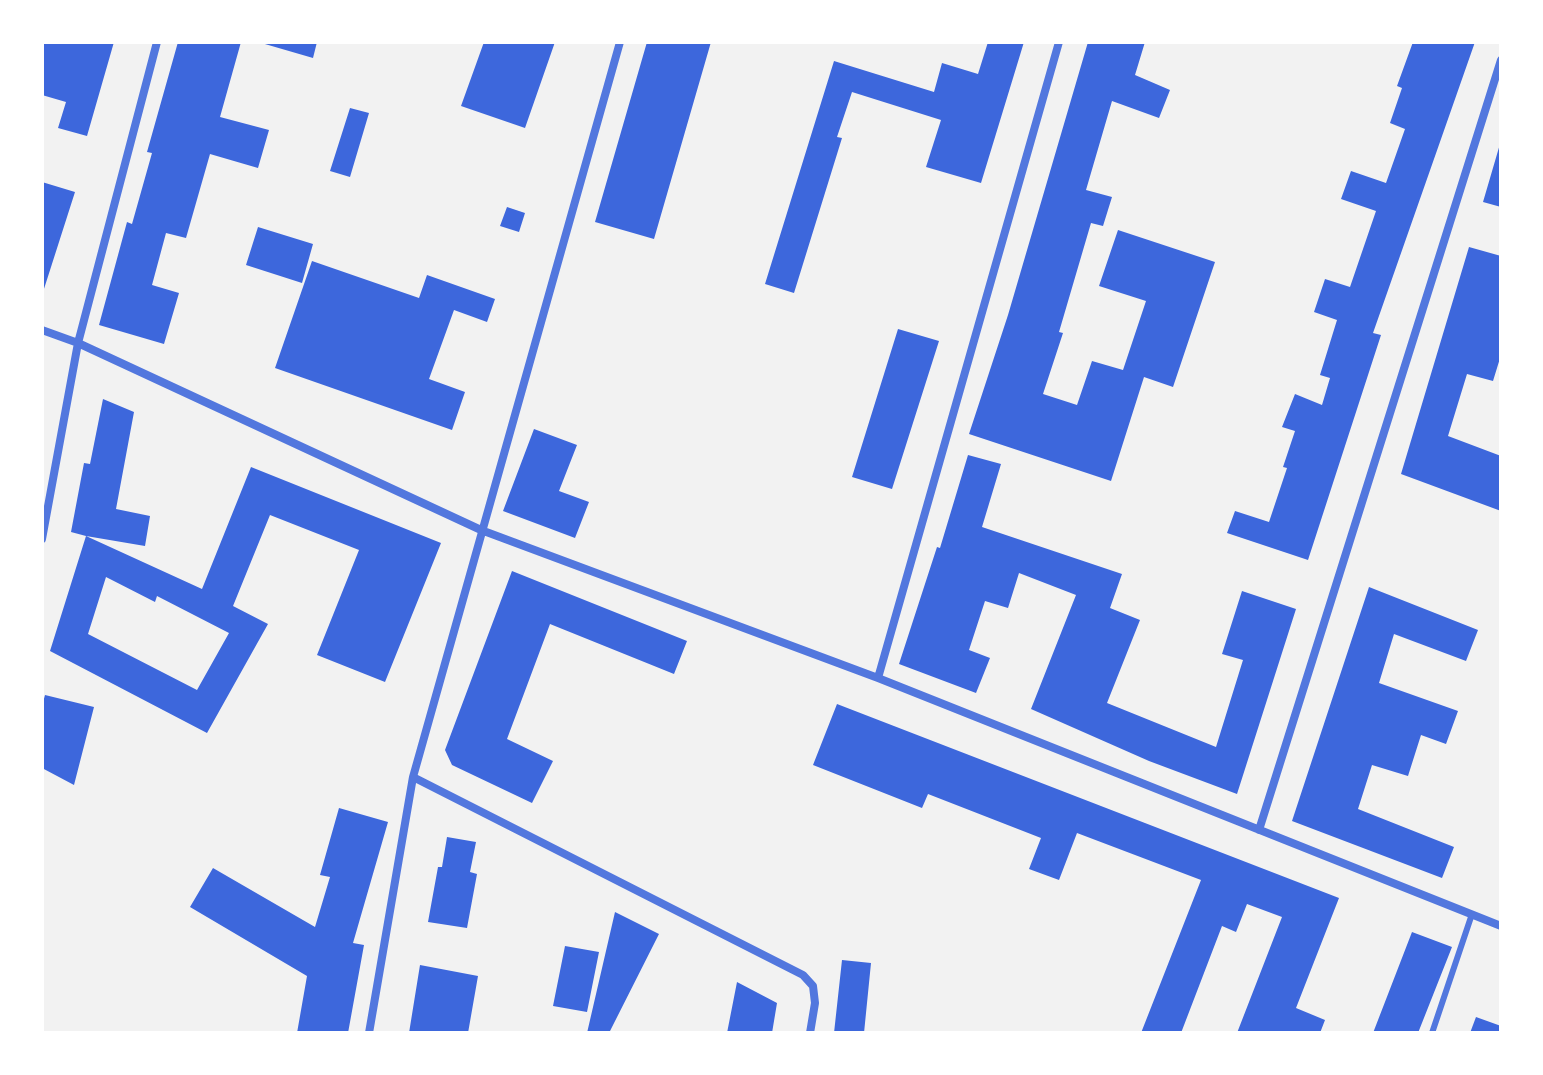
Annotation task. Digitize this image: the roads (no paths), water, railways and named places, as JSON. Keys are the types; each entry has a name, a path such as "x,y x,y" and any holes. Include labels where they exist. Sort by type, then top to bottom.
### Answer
{"street":[{"path":"42,539 78,343 157,42"},
{"path":"369,1033 413,777 620,42"},
{"path":"878,678 1059,42"},
{"path":"1259,830 1501,60"},
{"path":"42,330 78,343 481,530 878,678 1501,926"},
{"path":"413,777 803,975 813,986 815,1003 810,1033"}],"lane":[{"path":"1432,1033 1472,914"}]}
